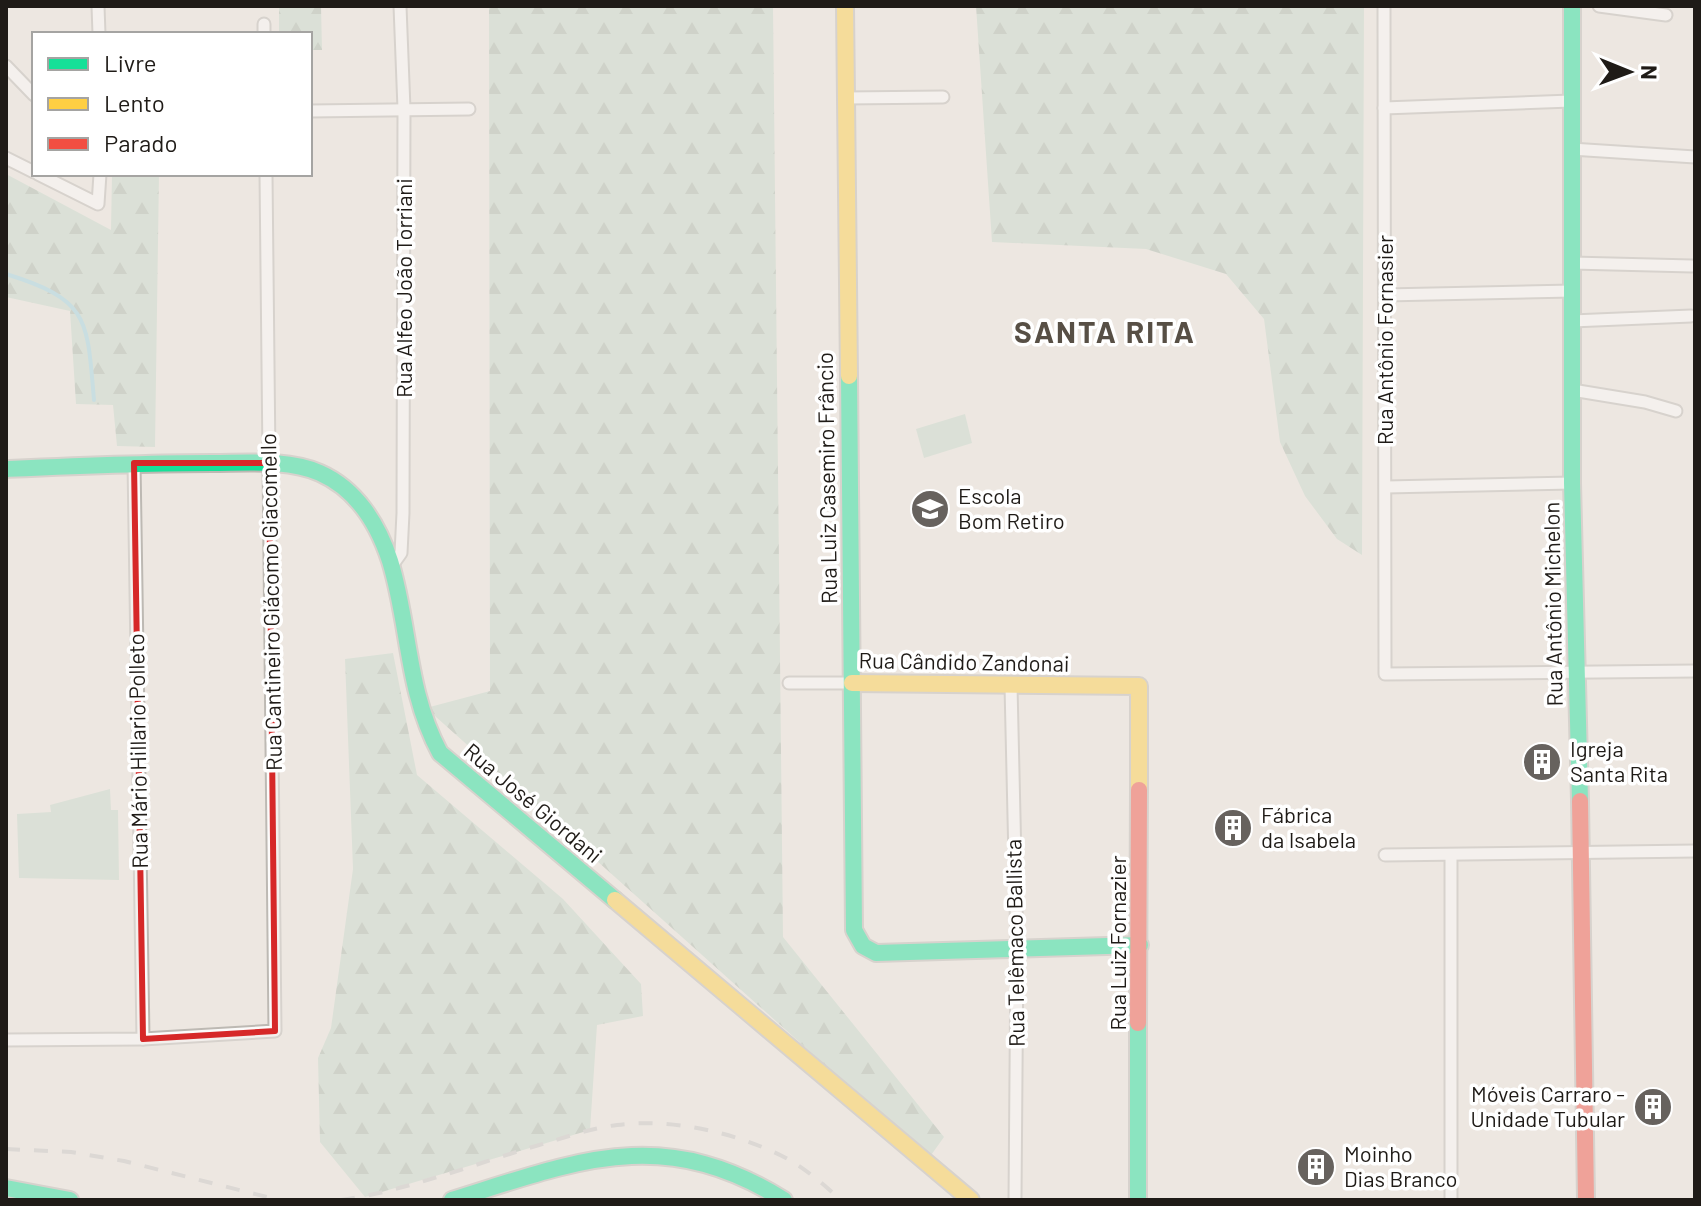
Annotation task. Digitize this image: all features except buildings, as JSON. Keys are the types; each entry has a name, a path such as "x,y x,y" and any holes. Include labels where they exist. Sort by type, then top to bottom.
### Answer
{"street":[{"path":"98,6 99,32"},
{"name":"Rua Alfeo João Torriani","path":"391,567 401,553 403,513 404,109 400,6"},
{"name":"Rua Luiz Casemiro Frâncio","path":"845,6 854,930 863,946 876,953 1017,947"},
{"name":"Rua Antônio Fornasier","path":"1384,6 1385,674 1578,672"},
{"name":"Rua Antônio Michelon","path":"1572,6 1572,483 1586,1200"},
{"path":"1599,6 1666,15"},
{"path":"6,66 32,93"},
{"path":"845,98 943,97"},
{"path":"1384,108 1571,101"},
{"path":"312,111 469,109"},
{"path":"1571,149 1695,157"},
{"path":"6,158 32,171"},
{"path":"42,176 98,204 100,176"},
{"name":"Rua Cantineiro Giácomo Giacomello","path":"143,1039 275,1031 266,176"},
{"path":"1572,263 1692,266"},
{"path":"1385,295 1572,291"},
{"path":"1572,321 1691,316"},
{"path":"1572,390 1645,402 1676,411"},
{"name":"Rua José Giordani","path":"6,469 134,463 269,463 317,472 342,486 363,507 380,536 401,605 418,711 440,753 971,1200"},
{"name":"Rua Mário Hillario Polleto","path":"134,463 143,1039"},
{"path":"1386,487 1572,483"},
{"path":"1578,672 1695,671"},
{"name":"Rua Cândido Zandonai","path":"789,683 1139,686"},
{"name":"Rua Telêmaco Ballista","path":"1011,686 1017,947 1015,1200"},
{"name":"Rua Luiz Fornazier","path":"1138,1200 1139,686"},
{"path":"1385,855 1695,851"},
{"path":"1451,855 1451,1200"},
{"path":"1017,947 1140,945"},
{"path":"6,1029 6,1040 143,1039"},
{"path":"452,1200 591,1161 637,1154 686,1160 734,1174 752,1180 784,1200"},
{"path":"6,1188 70,1200"}],"highlighted area":[{"path":"134,463 269,463 275,1031 143,1039"}],"green space":[{"path":"279,6 321,6 322,50 312,50 312,32 279,32"},
{"path":"489,6 773,6 783,937 944,1137 929,1158 426,708 490,691"},
{"path":"976,6 1364,6 1362,555 1337,539 1305,496 1280,442 1264,319 1226,274 1146,249 992,242"},
{"path":"6,174 111,230 112,176 159,176 155,447 117,446 113,405 76,404 70,311 6,297"},
{"path":"965,414 972,443 924,458 916,429"},
{"path":"393,653 417,775 563,899 641,984 643,1016 597,1025 590,1130 365,1197 320,1142 318,1058 331,1028 353,869 345,659"},
{"path":"110,789 111,810 118,810 119,880 19,878 17,814 51,812 50,805"}],"waterway":[{"path":"6,274 54,293 79,316 89,350 94,400"}],"railway":[{"path":"341,1200 419,1183 590,1130 638,1123 702,1129 763,1147 798,1165 841,1200"},
{"path":"6,1149 71,1152 124,1161 279,1200"}],"traffic: fast":[{"path":"1572,6 1572,483 1580,801"},
{"path":"849,376 854,930 863,946 876,953 1140,945"},
{"path":"6,469 267,463 308,469 333,480 364,509 385,547 421,706 440,753 615,900"},
{"path":"1138,1023 1138,1200"},
{"path":"452,1200 580,1163 619,1157 658,1156 698,1162 740,1177 784,1200"},
{"path":"6,1188 70,1200"}],"traffic: slow":[{"path":"845,6 849,376"},
{"path":"852,683 1139,686 1139,790"},
{"path":"615,900 971,1200"}],"traffic: jam":[{"path":"1138,1023 1139,790"},
{"path":"1580,801 1586,1200"}],"place":[{"name":"Escola Bom Retiro","path":"930,509"},
{"name":"Igreja Santa Rita","path":"1542,762"},
{"name":"Fábrica da Isabela","path":"1233,828"},
{"name":"Móveis Carraro - Unidade Tubular","path":"1653,1107"},
{"name":"Moinho Dias Branco","path":"1316,1167"}],"district":[{"name":"SANTA RITA","path":"1105,333"}]}
